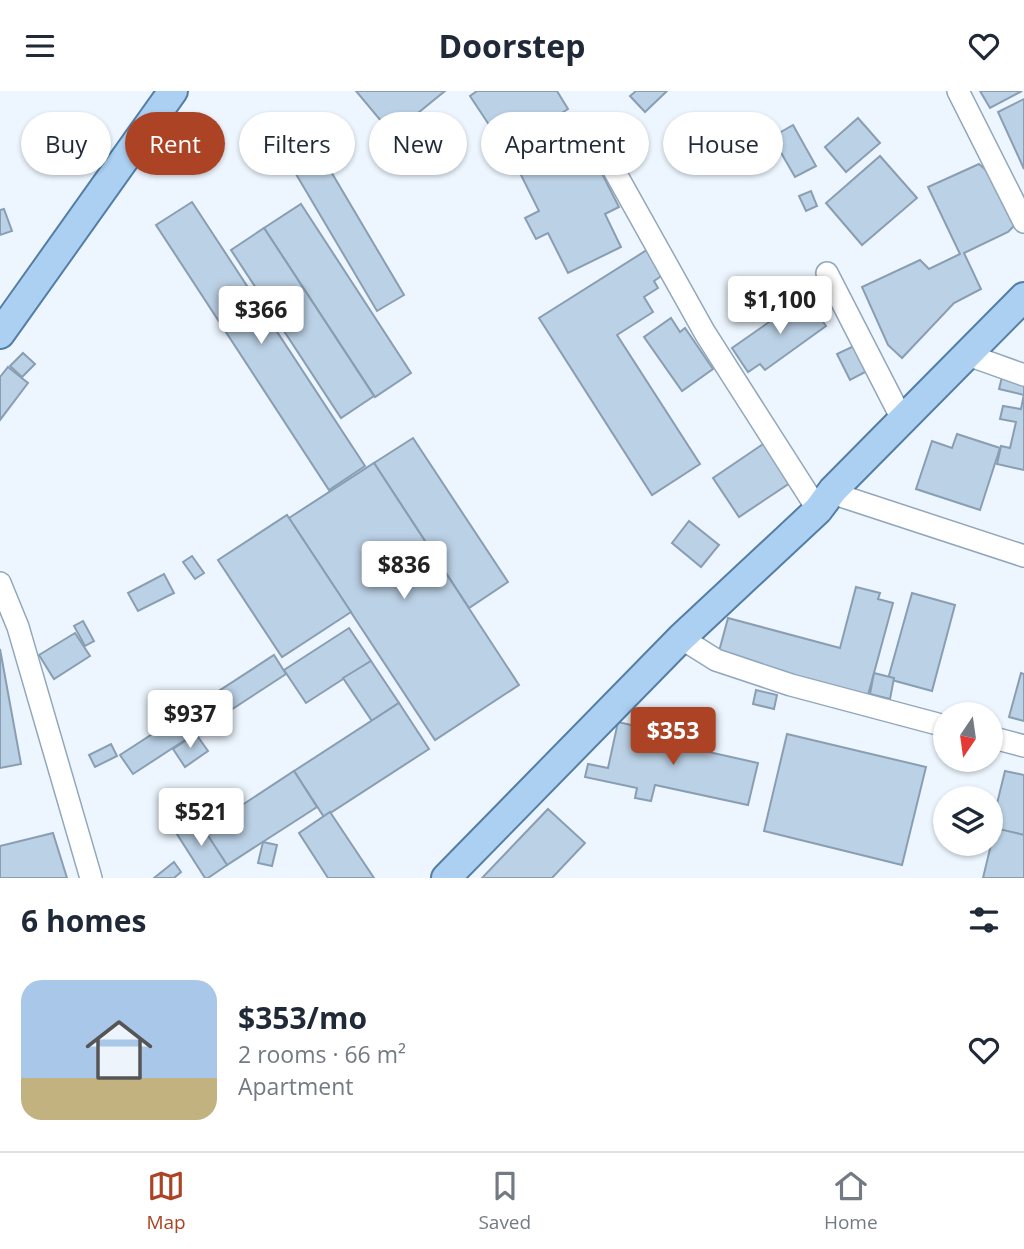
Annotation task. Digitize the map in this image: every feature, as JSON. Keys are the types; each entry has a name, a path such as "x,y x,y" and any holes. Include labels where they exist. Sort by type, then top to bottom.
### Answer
{"main road":[{"path":"0,334 173,91"},
{"path":"446,878 681,638 826,500 902,419 1024,297"}],"street":[{"path":"958,91 1024,222"},
{"path":"617,175 705,333 826,500 844,497 1024,556"},
{"path":"827,273 902,419"},
{"path":"968,355 1024,375"},
{"path":"0,583 18,627 91,878"},
{"path":"681,638 716,660 792,685 933,723"},
{"path":"1003,740 1024,746"}],"building":[{"path":"356,91 445,91 419,112 374,112"},
{"path":"477,91 557,91 568,109 563,112 481,113 470,96"},
{"path":"636,91 667,91 645,112 630,96"},
{"path":"980,91 1022,91 990,108"},
{"path":"1024,99 1024,169 998,112"},
{"path":"858,118 880,143 846,172 825,147"},
{"path":"793,125 816,166 795,177 783,156 783,131"},
{"path":"880,156 917,198 862,245 826,203"},
{"path":"979,164 988,172 1014,226 1008,232 964,253 981,289 954,303 902,358 888,345 862,287 920,260 929,269 960,254 928,187"},
{"path":"297,175 333,175 404,295 377,311"},
{"path":"521,175 603,175 619,207 605,214 621,247 568,273 548,233 536,239 525,218 539,211"},
{"path":"811,191 817,206 806,211 799,196"},
{"path":"192,202 365,466 329,490 156,225"},
{"path":"301,204 411,373 375,397 264,228"},
{"path":"4,209 12,231 0,235 0,210"},
{"path":"264,228 374,396 341,418 231,250"},
{"path":"650,248 666,273 654,281 658,288 644,297 653,312 617,335 700,464 652,495 539,318"},
{"path":"805,297 826,326 765,370 760,364 748,372 732,348"},
{"path":"671,318 680,332 685,328 713,369 682,391 644,337"},
{"path":"856,345 869,370 850,380 837,354"},
{"path":"23,353 35,364 22,377 10,366"},
{"path":"8,367 28,383 0,420 0,377"},
{"path":"1003,373 1024,378 1024,395 999,389"},
{"path":"1024,394 1024,470 997,464 1001,446 1010,448 1016,422 1000,419 1003,406 1021,409"},
{"path":"957,434 1000,448 980,510 916,489 932,441 952,448"},
{"path":"413,438 508,582 469,608 374,463"},
{"path":"766,442 793,481 739,517 713,478"},
{"path":"374,463 519,685 435,740 289,518"},
{"path":"287,515 351,612 282,657 218,560"},
{"path":"689,521 719,545 701,567 672,543"},
{"path":"192,556 204,573 195,579 183,562"},
{"path":"164,574 174,593 138,611 128,593"},
{"path":"856,587 880,593 878,599 893,603 868,695 718,655 728,618 840,648"},
{"path":"912,593 955,605 932,691 888,679"},
{"path":"83,621 94,641 85,646 74,626"},
{"path":"349,628 371,661 306,703 284,670"},
{"path":"75,633 90,656 54,679 39,655"},
{"path":"0,649 21,764 0,768"},
{"path":"274,655 286,674 133,774 120,755"},
{"path":"371,661 399,703 372,721 343,678"},
{"path":"874,673 894,678 890,699 870,694"},
{"path":"1021,673 1024,674 1024,721 1009,717"},
{"path":"756,690 777,695 774,709 753,704"},
{"path":"399,703 429,749 324,817 294,771"},
{"path":"618,722 675,735 673,744 758,763 748,805 655,785 651,801 635,798 637,788 585,777 588,764 608,768"},
{"path":"196,734 208,751 185,767 173,749"},
{"path":"787,734 926,767 902,865 764,831"},
{"path":"111,744 117,756 95,767 89,755"},
{"path":"294,771 317,807 227,865 204,830"},
{"path":"1005,771 1024,775 1024,835 1003,831 1001,786"},
{"path":"548,809 585,843 552,878 482,878"},
{"path":"330,812 374,878 328,878 299,833"},
{"path":"196,817 227,865 208,878 205,878 175,831"},
{"path":"1003,830 1024,835 1024,878 983,878 988,856 1003,856"},
{"path":"53,833 67,878 0,878 0,846"},
{"path":"263,842 277,845 272,866 258,863"},
{"path":"174,862 181,872 174,878 154,878"}]}
